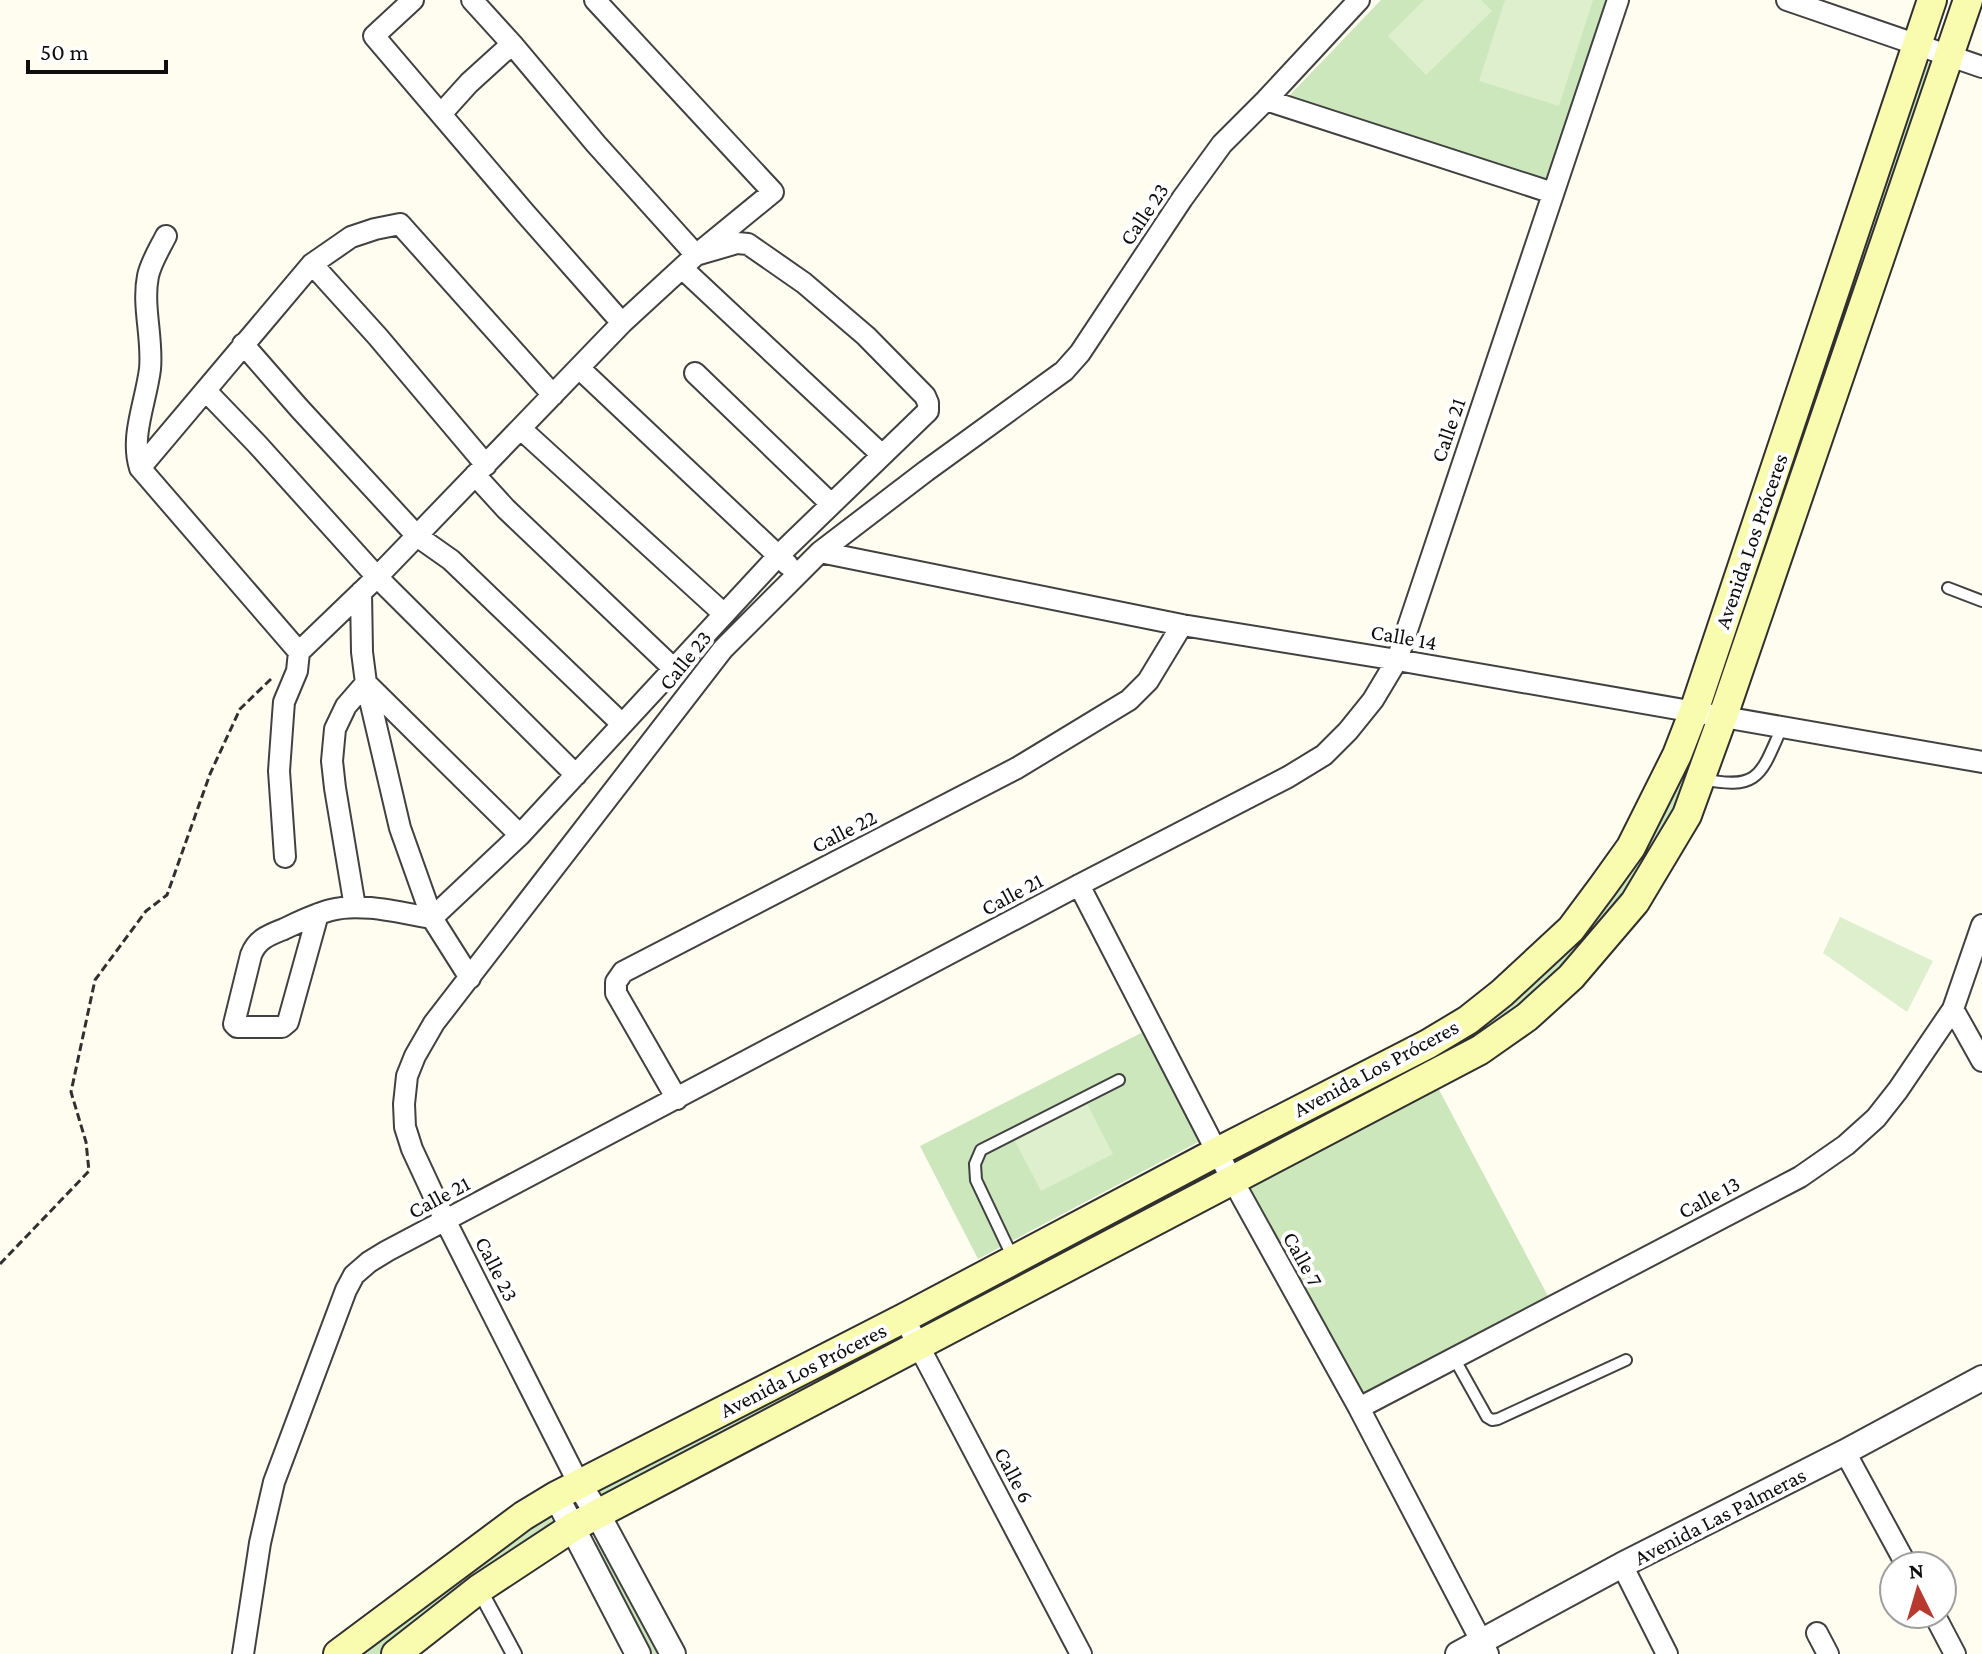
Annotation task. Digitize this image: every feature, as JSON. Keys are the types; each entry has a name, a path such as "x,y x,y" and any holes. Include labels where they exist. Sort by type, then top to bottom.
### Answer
{"main road":[{"name":"Avenida Los Próceres","path":"338,1654 523,1516 568,1490 1428,1044 1468,1020 1502,993 1571,929 1631,847 1677,755 1932,0"},
{"name":"Avenida Los Próceres","path":"396,1654 479,1589 573,1527 1480,1050 1527,1017 1571,977 1635,902 1687,815 1968,0"}],"street":[{"path":"413,0 374,36 622,323"},
{"path":"472,0 596,144 689,261 882,455"},
{"path":"285,857 279,771 284,702 297,671 299,652 377,577 622,323 689,261 773,192 595,0"},
{"name":"Calle 23","path":"568,1490 412,1149 405,1127 404,1104 407,1076 415,1056 434,1023 723,649 820,552 1064,371 1080,353 1222,144 1359,0"},
{"name":"Calle 21","path":"243,1654 260,1543 274,1482 346,1290 354,1275 369,1262 1288,777 1324,755 1348,731 1373,700 1397,660 1618,0"},
{"path":"1787,0 1982,67"},
{"path":"441,114 469,83 512,44"},
{"path":"1266,100 1553,193"},
{"path":"140,468 312,264 351,237 400,224 553,395"},
{"path":"166,236 148,274 146,299 150,366 136,456 140,468 299,652"},
{"path":"432,918 520,835 778,556 928,411 925,396 866,336 804,283 748,244 737,243 689,261"},
{"path":"312,264 378,337 480,470 506,509 674,669"},
{"path":"243,344 417,536 451,560 622,724"},
{"path":"579,368 797,573"},
{"path":"695,373 831,504"},
{"path":"206,391 377,577 576,775"},
{"path":"521,429 724,614"},
{"name":"Calle 14","path":"820,552 1182,625 1982,762"},
{"path":"361,592 366,683 400,828 432,918 470,978"},
{"name":"Calle 22","path":"677,1099 616,993 616,982 623,972 1017,768 1129,700 1148,681 1182,625"},
{"path":"366,683 520,835"},
{"path":"355,907 332,761 335,729 346,706 366,683"},
{"name":"Calle 7","path":"1079,885 1217,1152 1359,1408 1485,1648"},
{"path":"318,914 288,1022 282,1027 237,1027 234,1024 251,955 255,945 264,937 318,914 334,909 355,907 432,918"},
{"name":"Calle 13","path":"1359,1408 1800,1177 1846,1145 1876,1118 1953,1009 1982,925"},
{"path":"1953,1009 1982,1061"},
{"name":"Calle 6","path":"904,1318 1081,1654"},
{"name":"Avenida Las Palmeras","path":"1458,1654 1485,1648 1622,1565 1845,1452 1982,1378"},
{"path":"1845,1452 1898,1550"},
{"path":"568,1490 598,1515 673,1654"},
{"path":"568,1490 573,1527 638,1654"},
{"path":"1622,1565 1667,1654"},
{"path":"479,1589 514,1654"},
{"path":"1942,1630 1955,1654"},
{"path":"1817,1633 1828,1654"}],"lane":[{"path":"1948,588 1982,601"},
{"path":"1700,779 1727,784 1744,782 1759,774 1782,726"},
{"path":"1014,1260 976,1180 975,1164 981,1150 1119,1080"},
{"path":"1454,1358 1487,1417 1492,1420 1626,1360"}],"path":[{"path":"0,1264 89,1171 86,1142 71,1092 95,980 146,911 167,895 210,774 240,709 299,652"}],"green space":[{"path":"1381,0 1608,0 1549,185 1287,98"},
{"path":"1424,0 1481,0 1492,11 1426,75 1388,36"},
{"path":"1505,0 1593,0 1559,106 1479,81"},
{"path":"1923,62 1931,63 1936,70 1716,706 1708,704"},
{"path":"1702,721 1712,724 1682,810 1581,956 1475,1044 1234,1168 1231,1152 1568,941"},
{"path":"1840,917 1933,961 1907,1012 1823,953"},
{"path":"1145,1031 1202,1140 978,1259 920,1146"},
{"path":"1436,1084 1549,1298 1360,1395 1243,1183"},
{"path":"1087,1104 1113,1154 1041,1191 1015,1141"},
{"path":"1203,1170 1209,1177 1208,1184 937,1327 929,1314"},
{"path":"900,1335 903,1341 603,1498 596,1488"},
{"path":"548,1514 555,1523 379,1654 347,1654"},
{"path":"602,1540 662,1654 647,1654 590,1545"}]}
